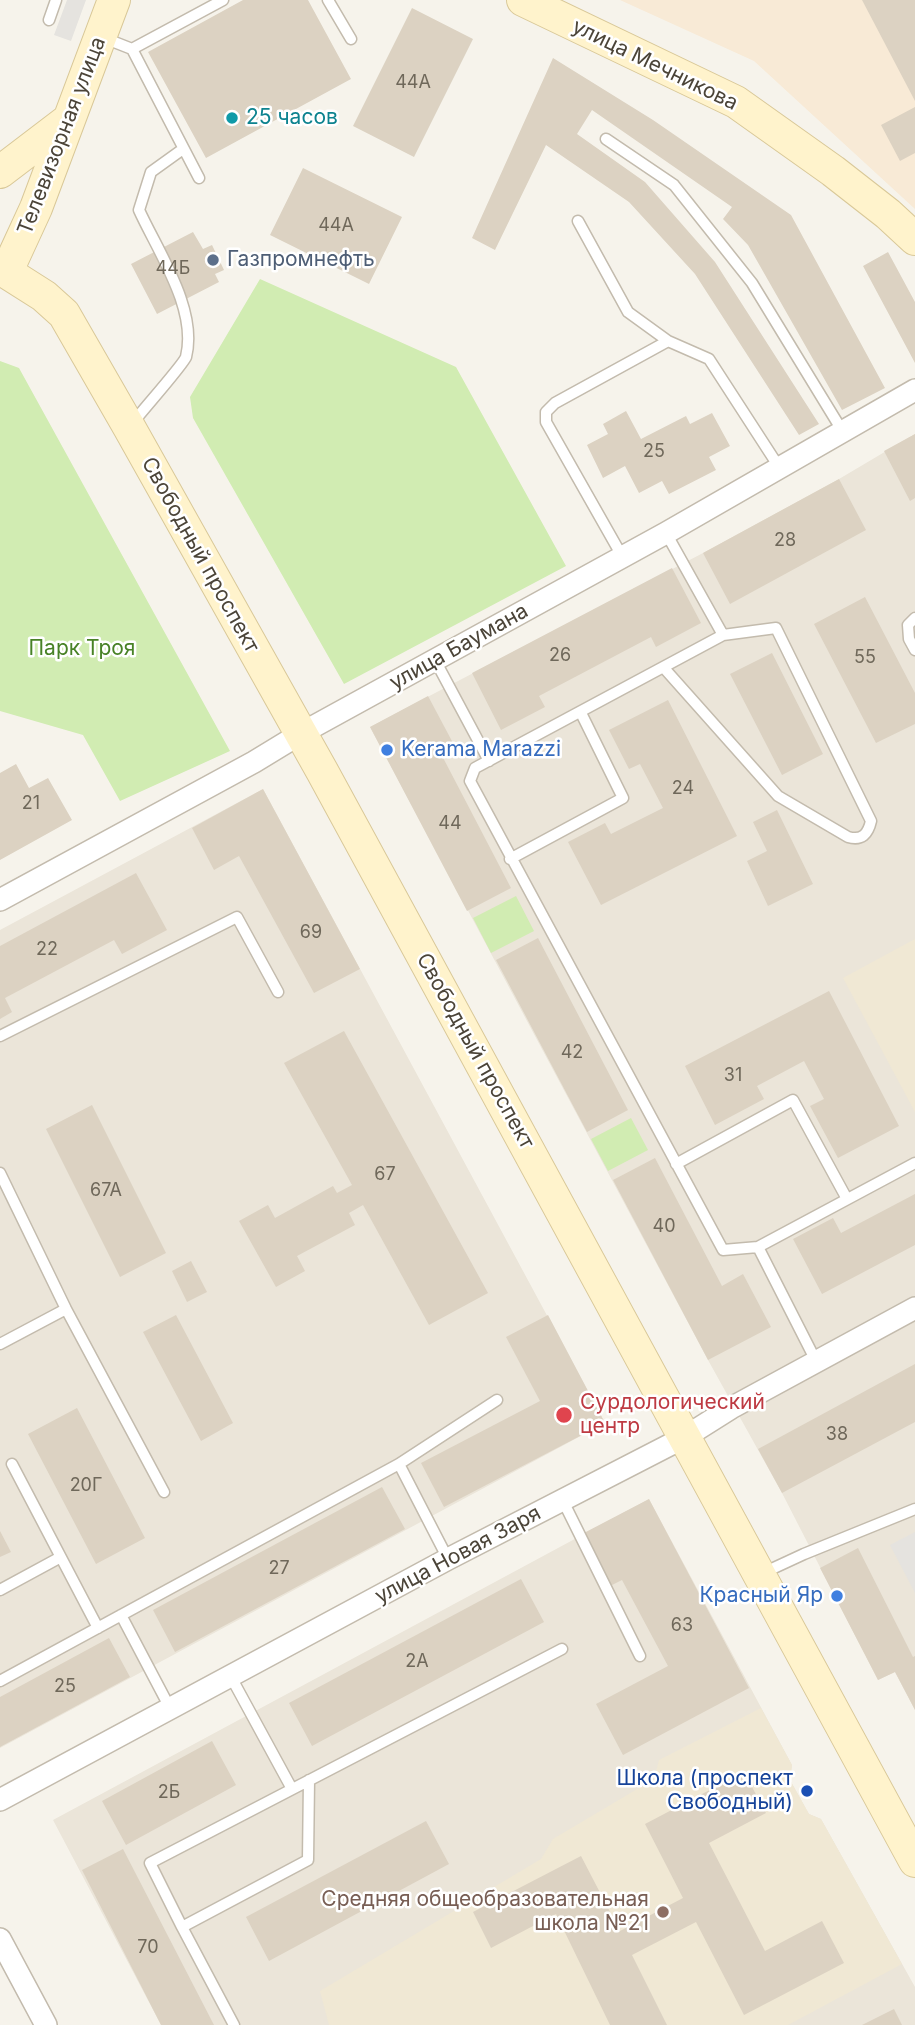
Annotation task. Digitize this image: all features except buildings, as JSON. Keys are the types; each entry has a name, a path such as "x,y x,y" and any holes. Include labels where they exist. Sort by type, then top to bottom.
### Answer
{"main road":[{"name":"Телевизорная улица","path":"3,269 36,208 66,121 114,0"},
{"name":"улица Мечникова","path":"523,0 736,102 832,171 915,239"},
{"path":"0,172 66,121"},
{"name":"Свободный проспект","path":"3,269 44,296 64,314 129,427 322,771 915,1861"}],"street":[{"name":"улица Баумана","path":"0,900 666,533 915,390"},
{"name":"улица Новая Заря","path":"0,1800 448,1559 685,1437 731,1408 915,1308"},
{"path":"0,1940 46,2025"}],"lane":[{"path":"49,20 56,0"},
{"path":"132,50 223,0"},
{"path":"328,0 351,39"},
{"path":"101,37 132,50 199,178"},
{"path":"606,139 674,185 751,283 842,432"},
{"path":"129,427 186,358 186,330 180,291 139,210 151,172 183,149"},
{"path":"578,221 628,312 668,341 709,359 779,467"},
{"path":"622,556 547,422 546,412 555,403 668,341"},
{"path":"666,533 723,635"},
{"path":"915,618 908,625 909,639 915,650"},
{"path":"664,668 778,796 848,837 861,838 869,832 871,821 776,628 723,635 475,768 470,781 723,1250 758,1247 915,1163"},
{"path":"435,660 489,761"},
{"path":"510,859 623,798 581,713"},
{"path":"0,1036 237,917 278,992"},
{"path":"676,1164 793,1100 847,1199"},
{"path":"0,1172 66,1309 164,1492"},
{"path":"758,1247 816,1361"},
{"path":"0,1345 66,1309"},
{"path":"0,1681 399,1464 497,1400"},
{"path":"12,1464 98,1628"},
{"path":"399,1464 448,1559"},
{"path":"563,1501 640,1656"},
{"path":"761,1574 804,1553 915,1510"},
{"path":"0,1590 60,1558"},
{"path":"121,1615 170,1708"},
{"path":"234,2025 150,1863 562,1648"},
{"path":"231,1677 292,1789"},
{"path":"182,1927 308,1860 309,1780"}],"shaded area":[{"path":"67,0 86,0 71,41 54,35"},
{"path":"620,0 915,0 915,209 754,61"},
{"path":"915,434 915,1710 895,1672 878,1680 782,1493 708,1360 370,727 703,553"},
{"path":"263,789 605,1423 0,1748 0,930"},
{"path":"915,939 915,1112 843,978"},
{"path":"649,1499 792,1765 790,1780 809,1814 821,1819 915,1987 915,2025 161,2025 53,1820"},
{"path":"915,1532 915,1593 890,1545"},
{"name":"Средняя общеобразовательная школа №21","path":"761,1708 792,1765 790,1780 809,1814 821,1819 902,1964 788,2025 329,2025 320,1991 541,1859 553,1839 654,1779 659,1760"}],"green space":[{"path":"260,279 456,367 566,566 344,684 193,418 190,397"},
{"name":"Парк Троя","path":"0,361 19,368 230,751 120,801 83,735 0,711"},
{"path":"516,896 534,931 491,953 473,918"},
{"path":"631,1118 648,1150 608,1171 591,1139"}],"place":[{"name":"25 часов","path":"232,118"},
{"name":"Газпромнефть","path":"213,260"},
{"name":"Kerama Marazzi","path":"387,750"},
{"name":"Сурдологический центр","path":"564,1415"},
{"name":"Красный Яр","path":"837,1596"},
{"name":"Школа (проспект Свободный)","path":"807,1791"},
{"name":"Средняя общеобразовательная школа №21","path":"663,1912"}]}
